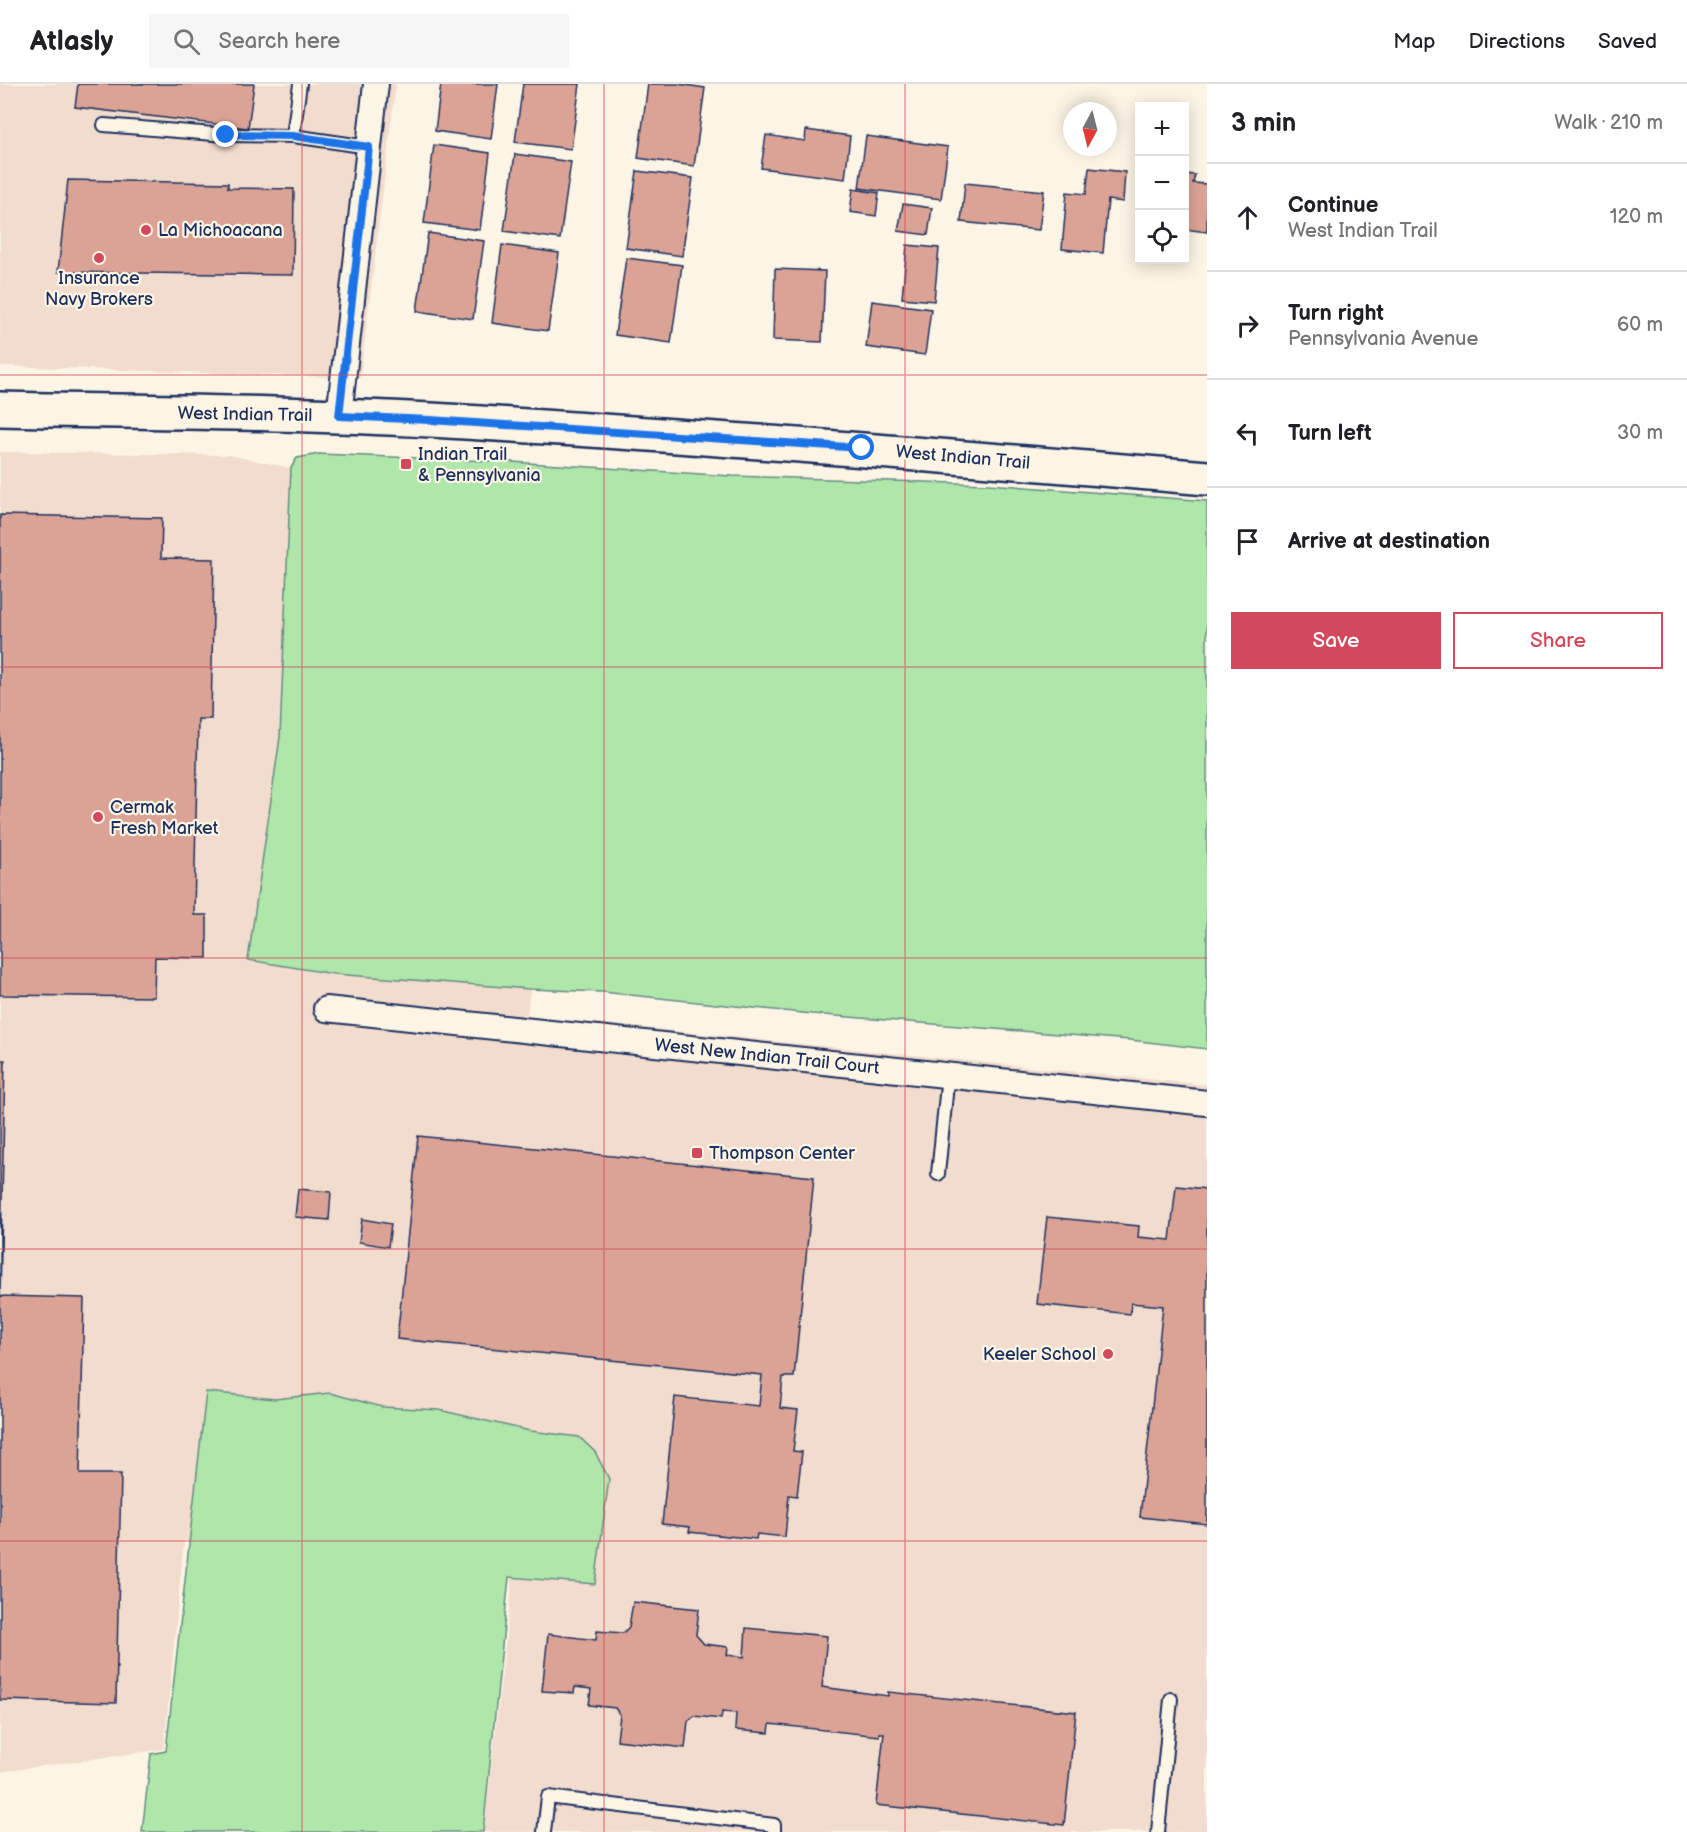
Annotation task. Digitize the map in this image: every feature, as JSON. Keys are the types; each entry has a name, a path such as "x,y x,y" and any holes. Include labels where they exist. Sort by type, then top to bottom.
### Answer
{"main road":[{"name":"West Indian Trail","path":"0,409 430,420 862,448 1207,478"}],"street":[{"path":"339,416 376,84"},
{"name":"West New Indian Trail Court","path":"326,1009 1207,1103"}],"lane":[{"path":"293,136 300,84"},
{"path":"104,125 226,135 293,136 369,147"},
{"path":"938,1174 948,1075"},
{"path":"1158,1832 1171,1699"},
{"path":"544,1832 548,1797 774,1825 774,1832"}],"shaded area":[{"path":"0,84 396,84 360,378 0,366"},
{"path":"0,452 229,455 291,468 280,737 249,960 334,974 530,989 527,1016 1207,1085 1207,1832 484,1832 513,1574 184,1541 164,1749 0,1772"}],"green space":[{"path":"319,454 512,462 732,476 988,484 1207,501 1207,1049 1130,1040 812,1014 602,992 530,989 334,974 248,960 280,737 291,468 297,458"},
{"path":"206,1392 275,1399 330,1393 382,1407 439,1410 530,1431 579,1437 595,1452 609,1479 595,1584 509,1577 483,1832 142,1832 151,1754 166,1751"}],"building":[{"path":"78,84 254,84 248,128 75,107"},
{"path":"441,84 498,84 491,139 435,131"},
{"path":"523,84 580,84 571,149 515,142"},
{"path":"648,84 678,84 705,88 694,166 638,158"},
{"path":"806,130 850,136 845,179 761,168 766,135 805,141"},
{"path":"866,136 948,147 941,199 859,188"},
{"path":"434,145 490,153 480,230 424,223"},
{"path":"515,154 571,162 560,239 504,231"},
{"path":"1089,168 1125,172 1123,202 1108,200 1103,253 1062,249 1067,192 1086,194"},
{"path":"637,171 693,178 682,256 626,248"},
{"path":"1189,174 1195,175 1193,183 1207,184 1207,232 1189,230"},
{"path":"68,180 228,183 228,188 294,189 293,275 58,272"},
{"path":"965,183 1044,191 1039,230 961,222"},
{"path":"853,189 879,193 876,216 850,212"},
{"path":"903,204 932,208 928,235 898,231"},
{"path":"428,233 484,241 473,319 417,311"},
{"path":"502,245 559,253 548,331 492,323"},
{"path":"907,245 939,248 934,301 902,298"},
{"path":"626,258 682,265 671,343 615,335"},
{"path":"775,269 825,271 822,342 773,340"},
{"path":"872,301 931,309 925,355 866,347"},
{"name":"Cermak Fresh Market","path":"0,515 162,518 161,558 214,559 211,719 198,719 194,915 207,915 207,958 155,957 154,997 0,995"},
{"path":"0,1060 5,1060 0,1296"},
{"path":"418,1136 814,1177 794,1377 783,1377 780,1408 798,1410 793,1451 802,1452 797,1496 789,1495 785,1537 757,1534 756,1539 689,1532 690,1527 662,1524 675,1397 759,1406 762,1375 397,1339"},
{"path":"1176,1186 1207,1189 1207,1524 1140,1517 1163,1306 1131,1303 1130,1314 1037,1304 1047,1217 1139,1226 1138,1237 1170,1240"},
{"path":"298,1189 331,1192 329,1220 295,1217"},
{"path":"362,1219 391,1224 388,1247 359,1242"},
{"path":"0,1296 84,1298 80,1474 121,1474 116,1703 0,1700"},
{"path":"633,1602 699,1609 696,1635 704,1644 728,1647 727,1655 744,1657 746,1628 827,1636 822,1687 888,1696 888,1692 1076,1712 1064,1825 876,1805 884,1733 879,1733 879,1736 770,1724 769,1733 735,1730 736,1713 722,1712 721,1719 694,1716 688,1721 685,1748 617,1740 620,1715 615,1708 589,1705 591,1689 575,1687 574,1693 542,1691 548,1634 596,1640 597,1631 623,1633 629,1627"}],"place":[{"name":"La Michoacana","path":"146,230"},
{"name":"Insurance Navy Brokers","path":"99,258"},
{"name":"Indian Trail & Pennsylvania","path":"406,464"},
{"name":"Cermak Fresh Market","path":"98,817"},
{"name":"Thompson Center","path":"697,1153"},
{"name":"Keeler School","path":"1108,1354"}],"route":[{"path":"226,135 293,136 369,147 339,416 862,448"}]}
